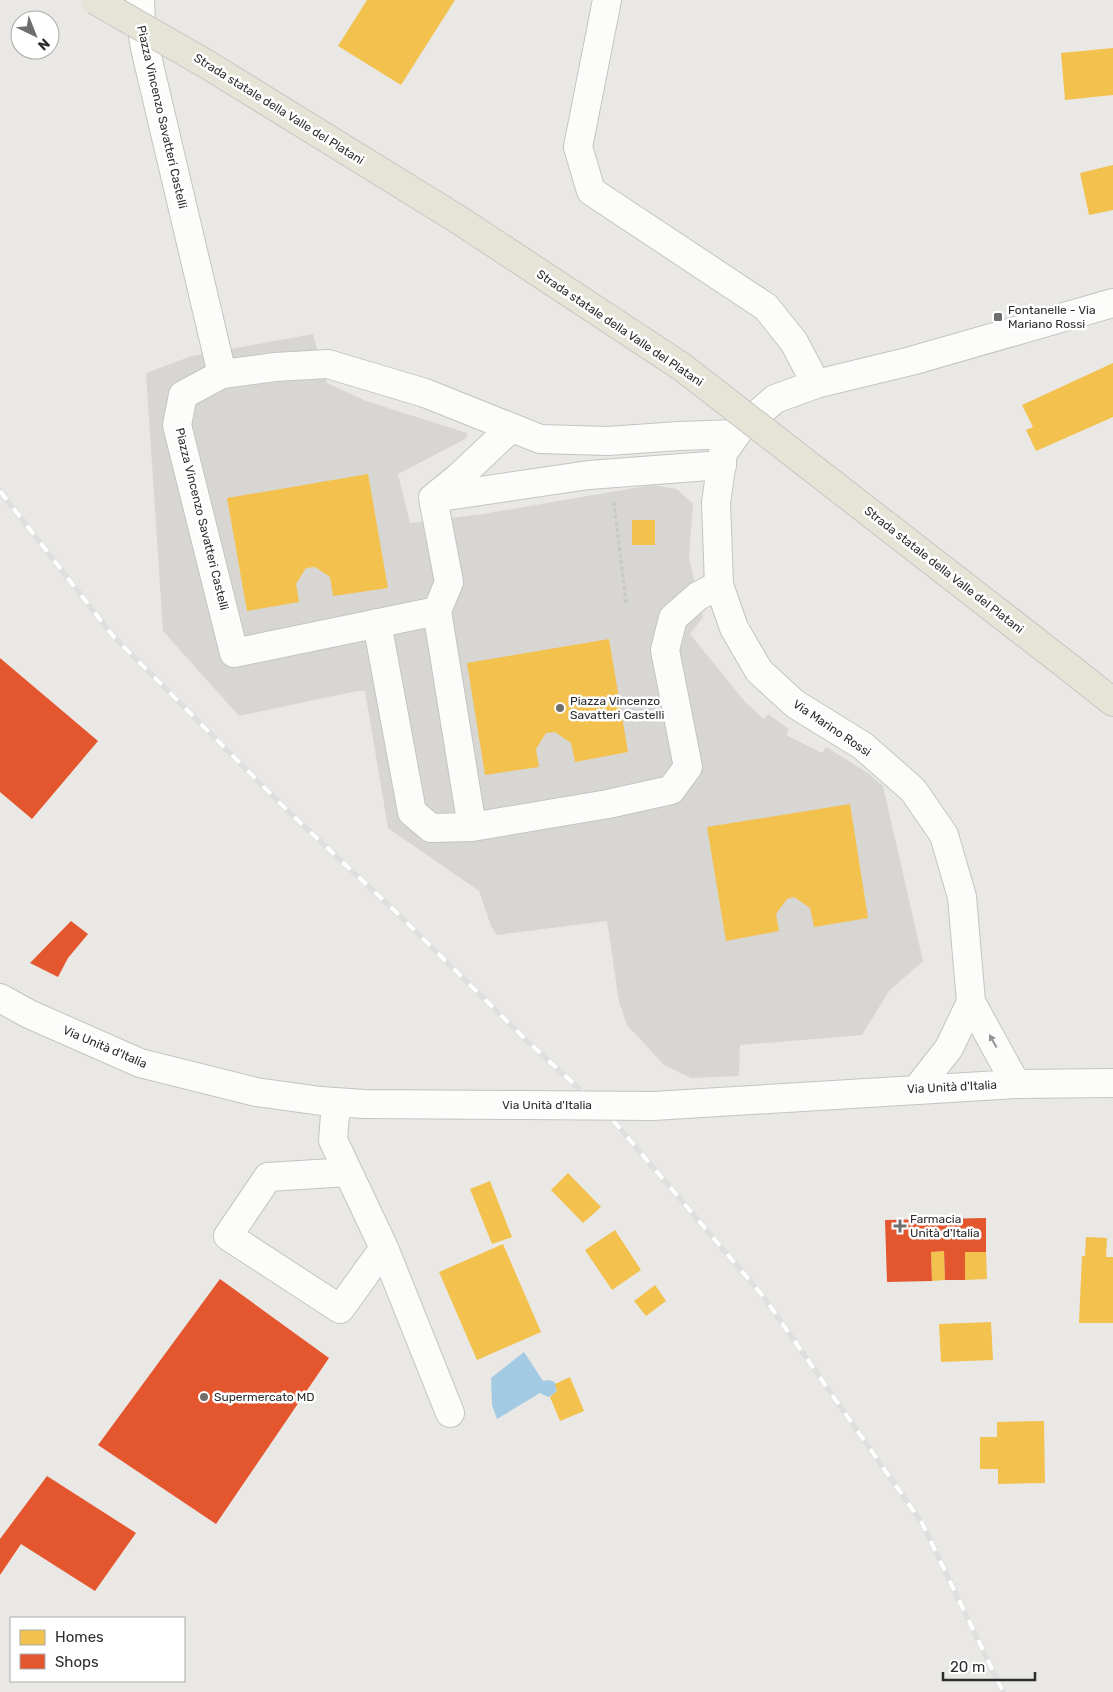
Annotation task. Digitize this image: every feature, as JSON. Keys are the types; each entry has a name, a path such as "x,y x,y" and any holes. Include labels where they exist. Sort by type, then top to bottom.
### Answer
{"main road":[{"name":"Strada statale della Valle del Platani","path":"95,0 208,65 459,220 682,367 1113,702"}],"street":[{"name":"Piazza Vincenzo Savatteri Castelli","path":"140,0 140,24 145,48 222,374 184,395 177,425 234,653 437,611"},
{"path":"606,0 578,147 591,191 766,307 794,342 816,384"},
{"name":"Via Marino Rossi","path":"1016,1084 971,1002 962,897 944,835 913,790 863,746 794,704 759,671 734,628 718,585 716,503 724,454 740,429 775,399 816,384 911,361 1113,303"},
{"path":"222,374 275,367 328,364 425,393 540,439 608,441 736,434"},
{"path":"433,498 460,476 511,428"},
{"path":"540,439 549,480"},
{"path":"433,498 549,480 722,466"},
{"path":"433,498 449,582 437,611 472,827"},
{"path":"377,623 412,812 431,828 472,827 608,804 671,790 688,767 665,650 673,618 698,596 718,585"},
{"name":"Via Unità d'Italia","path":"0,998 29,1014 140,1064 256,1092 336,1102 364,1104 653,1106 1016,1084 1113,1084"},
{"name":"Via Marino Rossi","path":"916,1089 950,1048 971,1002"},
{"path":"336,1102 333,1140 384,1248 450,1413"},
{"path":"348,1172 268,1177 228,1236 340,1309 384,1248"}],"path":[{"path":"610,474 626,603"}],"shaded area":[{"name":"Piazza Vincenzo Savatteri Castelli","path":"313,334 327,383 366,401 467,433 467,438 398,474 410,523 483,514 652,485 677,489 693,504 689,558 703,617 690,634 746,703 764,719 768,714 789,729 786,735 822,753 826,747 868,773 883,786 923,961 889,991 862,1035 740,1045 739,1076 691,1078 664,1065 627,1025 619,1002 607,921 497,935 491,926 479,891 388,828 365,691 357,691 239,716 163,631 146,373 192,356"}],"water":[{"path":"524,1352 543,1381 548,1380 555,1383 557,1386 556,1392 548,1397 540,1393 497,1419 492,1405 491,1378"}],"building: Homes":[{"path":"367,0 455,0 401,85 338,46"},
{"path":"1113,48 1113,95 1065,100 1061,53"},
{"path":"1113,165 1113,210 1089,215 1080,173"},
{"path":"1113,363 1113,417 1036,451 1026,430 1033,427 1022,405"},
{"path":"368,474 388,588 333,596 330,577 315,567 306,568 296,584 299,602 247,611 227,498"},
{"path":"632,520 655,520 655,545 632,545"},
{"path":"609,639 628,752 575,762 571,743 555,732 546,733 536,749 539,767 485,775 467,663"},
{"path":"850,804 868,918 814,927 810,908 794,897 787,899 776,914 779,931 726,941 707,827"},
{"path":"568,1173 601,1207 583,1223 551,1190"},
{"path":"490,1181 512,1237 492,1244 470,1189"},
{"path":"615,1230 641,1270 612,1290 585,1250"},
{"path":"1086,1237 1107,1238 1106,1257 1113,1257 1113,1323 1079,1323 1082,1256 1085,1256"},
{"path":"503,1244 541,1332 477,1360 439,1272"},
{"path":"944,1251 945,1280 932,1281 931,1252"},
{"path":"965,1252 986,1252 987,1279 965,1280"},
{"path":"655,1285 666,1301 646,1316 634,1301"},
{"path":"991,1322 993,1360 941,1362 939,1324"},
{"path":"570,1377 584,1411 560,1421 550,1397 557,1391 555,1384"},
{"path":"1044,1421 1045,1483 998,1484 998,1469 980,1469 980,1437 997,1437 997,1422"}],"building: Shops":[{"path":"0,658 98,741 32,819 0,792"},
{"path":"71,921 88,934 68,958 58,977 30,963"},
{"path":"986,1218 986,1252 965,1252 965,1280 945,1280 944,1251 931,1252 932,1281 887,1282 885,1220"},
{"path":"220,1279 329,1358 216,1524 98,1445"},
{"path":"47,1476 136,1533 95,1591 21,1544 0,1575 0,1539"}],"railway":[{"path":"0,491 113,636 292,815 394,910 523,1037 611,1118 763,1296 922,1523 1003,1692"}],"place":[{"name":"Fontanelle - Via Mariano Rossi","path":"998,317"},
{"name":"Piazza Vincenzo Savatteri Castelli","path":"560,708"},
{"name":"Farmacia Unità d'Italia","path":"900,1226"},
{"name":"Supermercato MD","path":"204,1397"}]}
